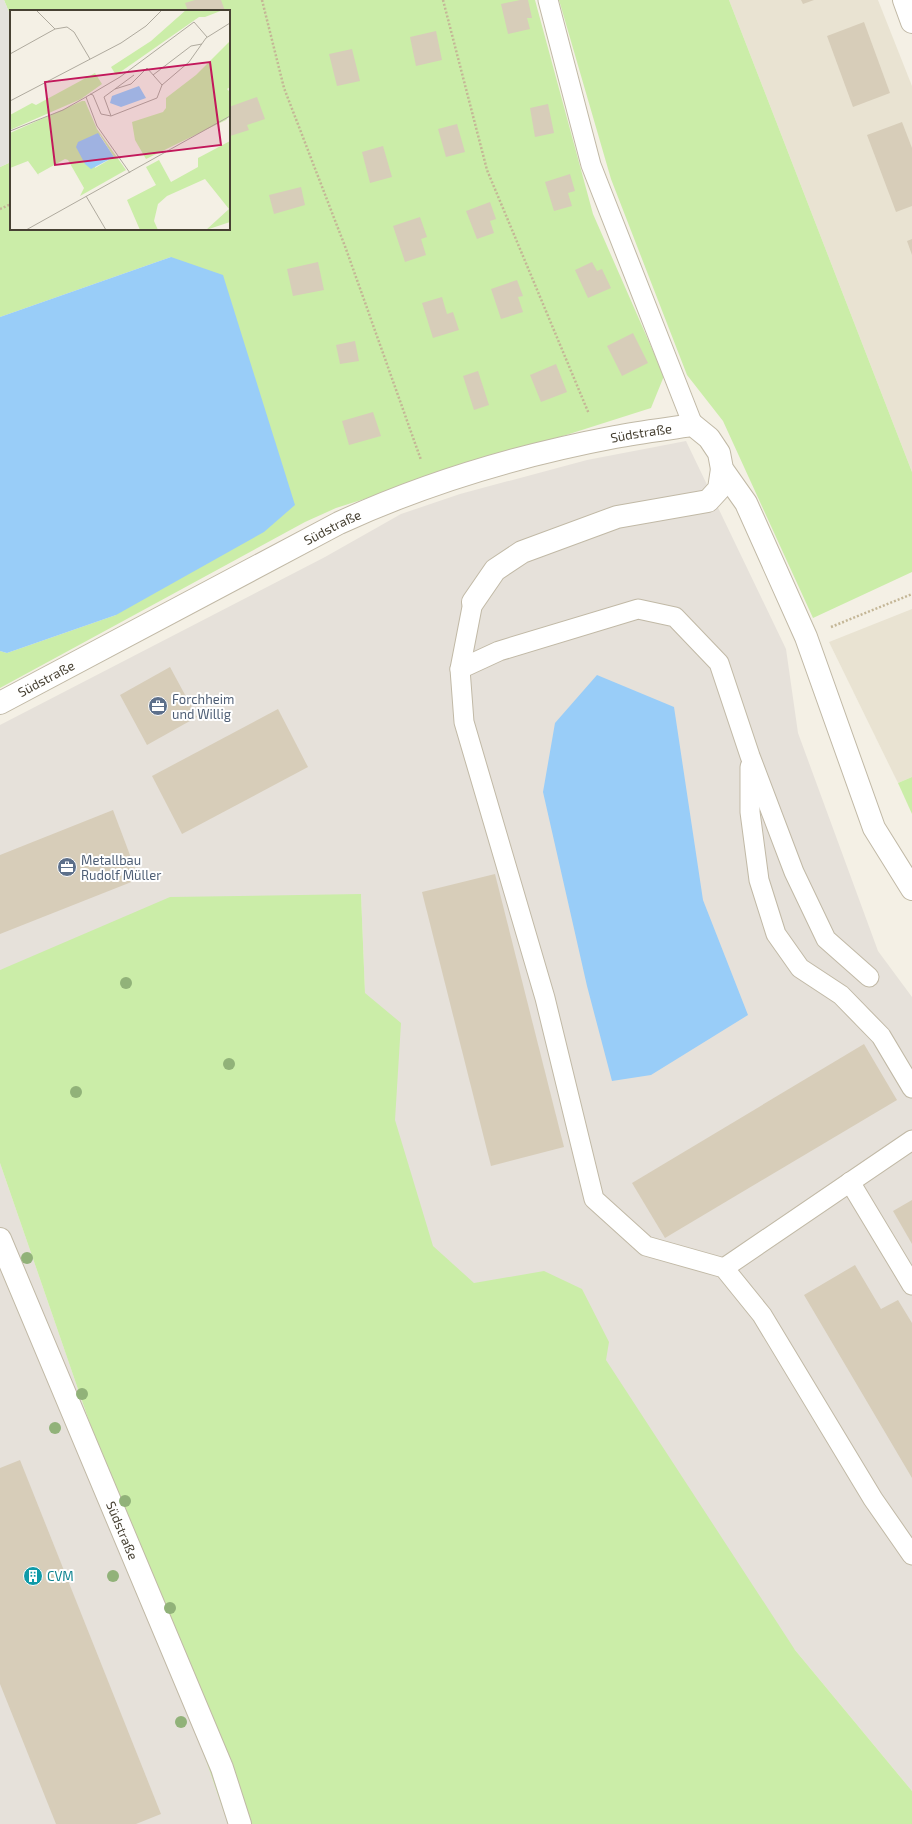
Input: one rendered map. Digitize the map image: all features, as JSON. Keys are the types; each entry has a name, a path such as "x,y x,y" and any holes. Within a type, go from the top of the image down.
{"street":[{"path":"904,0 912,22"},
{"name":"Südstraße","path":"0,703 339,523 371,508 482,468 601,440 693,426"},
{"path":"474,602 495,570 522,552 617,517 708,501 719,490 722,469 719,453 709,438 693,426"},
{"path":"722,469 746,503 806,637 874,828 912,889"},
{"name":"Südstraße","path":"0,1239 222,1768 240,1824"}],"lane":[{"path":"548,0 591,165 693,426"},
{"path":"474,602 460,669 464,722 545,998 594,1199 646,1246 724,1268 762,1315 873,1499 912,1555"},
{"path":"460,669 499,651 638,609 675,618 719,663 750,756 794,872 826,938 869,977"},
{"path":"750,756 750,812 759,880 776,934 800,968 841,995 881,1036 912,1088"},
{"path":"724,1268 912,1140"},
{"path":"850,1182 912,1286"}],"path":[{"path":"262,0 284,88 346,249 430,487"},
{"path":"443,0 487,170 601,440"},
{"path":"0,209 10,204"},
{"path":"806,637 912,594"}],"shaded area":[{"path":"0,0 4,0 10,15 10,162 0,167"},
{"path":"729,0 878,0 912,86 912,472"},
{"path":"686,441 786,649 798,733 878,951 912,997 912,1791 795,1650 461,1340 391,1123 365,993 361,894 0,970 0,725 325,557 401,514 460,494 587,460"},
{"path":"912,609 912,777 898,783 829,642"},
{"path":"0,1163 228,1824 0,1824"}],"green space":[{"path":"4,0 535,0 593,214 664,376 651,408 336,508 305,522 0,688 0,651 7,653 116,615 171,257 0,317 0,167 10,162 10,230 230,230 230,10 10,10 10,15"},
{"path":"559,0 729,0 912,472 912,572 813,618 723,421 687,375 611,179"},
{"path":"912,777 912,814 898,783"},
{"path":"361,894 365,993 401,1023 395,1120 433,1246 474,1283 544,1271 582,1289 609,1342 606,1360 795,1650 912,1791 912,1824 228,1824 0,1163 0,970 170,897"}],"water":[{"path":"171,257 223,275 295,505 264,532 116,615 7,653 0,651 0,317"},
{"path":"597,675 674,707 703,900 748,1015 651,1075 612,1081 587,986 543,792 555,723"}],"building":[{"path":"195,0 221,0 225,10 188,10 185,3"},
{"path":"528,0 532,18 527,18 530,29 508,34 501,4"},
{"path":"801,0 814,0 803,4"},
{"path":"864,22 890,93 853,107 827,36"},
{"path":"436,31 442,60 416,66 410,37"},
{"path":"352,49 360,81 337,86 329,54"},
{"path":"257,97 265,119 247,125 249,130 230,136 230,107"},
{"path":"548,104 554,133 535,137 530,108"},
{"path":"902,122 912,148 912,206 896,212 867,135"},
{"path":"457,124 465,152 446,157 438,129"},
{"path":"383,146 392,177 370,183 362,152"},
{"path":"570,174 575,191 568,193 572,206 554,211 545,182"},
{"path":"301,187 305,205 274,214 269,195"},
{"path":"490,202 496,219 490,221 494,233 477,239 466,211"},
{"path":"420,217 427,237 421,239 426,255 405,262 393,226"},
{"path":"912,239 912,255 907,241"},
{"path":"318,262 324,290 293,296 287,269"},
{"path":"592,262 597,271 602,269 611,288 588,298 575,270"},
{"path":"517,280 523,296 518,297 523,312 501,319 491,289"},
{"path":"442,297 447,314 453,312 459,330 433,338 422,303"},
{"path":"633,333 648,363 622,376 607,346"},
{"path":"355,341 359,361 340,364 336,345"},
{"path":"556,364 567,392 541,402 530,375"},
{"path":"478,371 489,405 474,410 463,376"},
{"path":"373,412 381,436 349,445 342,421"},
{"name":"Forchheim und Willig","path":"170,667 197,717 147,745 120,695"},
{"path":"278,709 308,767 182,834 152,776"},
{"name":"Metallbau Rudolf Müller","path":"113,810 139,879 0,934 0,855"},
{"path":"495,874 564,1147 491,1166 422,892"},
{"path":"864,1044 897,1100 665,1238 632,1183"},
{"path":"912,1200 912,1244 893,1211"},
{"path":"855,1265 881,1309 898,1300 912,1323 912,1478 804,1295"},
{"name":"CVM","path":"20,1460 161,1814 136,1824 56,1824 0,1684 0,1468"}],"place":[{"name":"Forchheim und Willig","path":"158,706"},
{"name":"Metallbau Rudolf Müller","path":"67,867"},
{"name":"CVM","path":"33,1576"}]}
